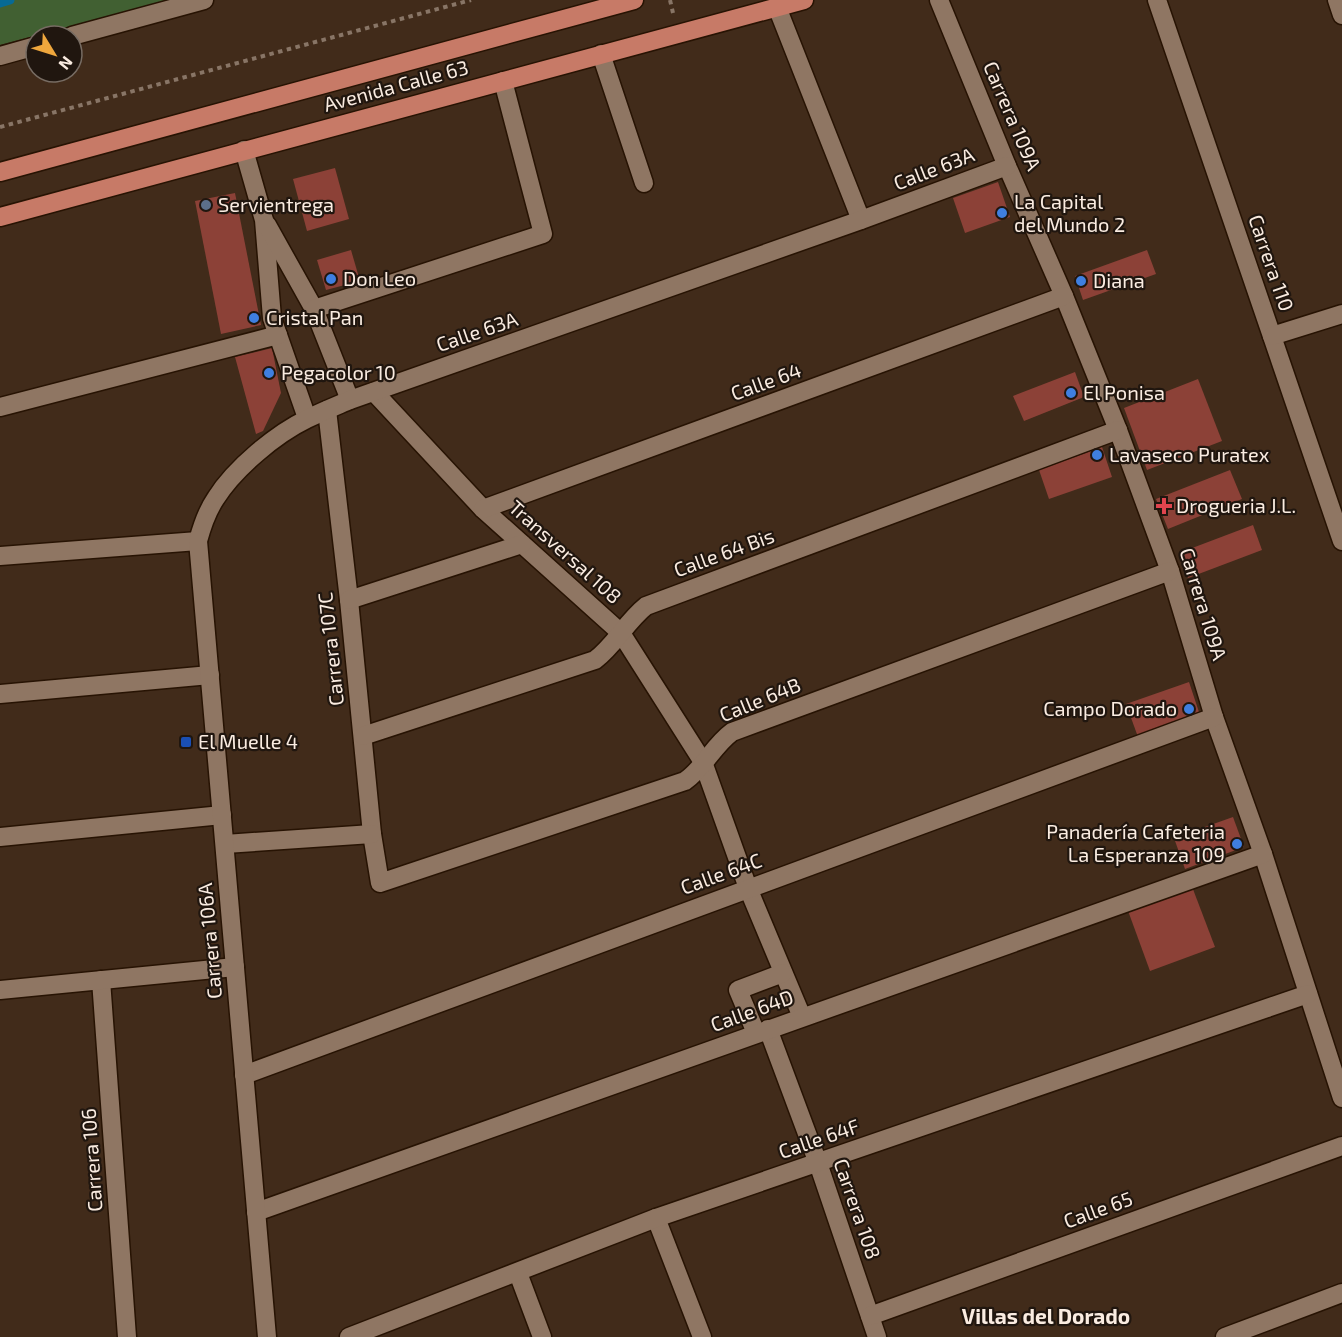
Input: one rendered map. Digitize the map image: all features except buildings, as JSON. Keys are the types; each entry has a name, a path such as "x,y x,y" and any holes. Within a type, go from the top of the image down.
{"main road":[{"name":"Avenida Calle 63","path":"0,172 634,0"},
{"name":"Avenida Calle 63","path":"0,217 804,0"}],"street":[{"path":"84,33 204,0"},
{"name":"Carrera 109A","path":"939,0 1007,166 1064,296 1118,430 1170,571 1215,717 1263,854 1342,1098"},
{"name":"Carrera 110","path":"1157,0 1342,541"},
{"path":"1337,0 1342,15"},
{"path":"777,7 861,220"},
{"path":"0,56 24,49"},
{"path":"601,54 644,183"},
{"path":"314,309 543,234 503,81"},
{"path":"244,150 264,220 272,318 308,418"},
{"name":"Calle 63A","path":"198,541 205,518 216,497 235,475 267,445 308,418 350,400 861,220 1007,166"},
{"path":"264,220 314,309 350,400"},
{"name":"Calle 64","path":"483,509 1064,296"},
{"path":"1272,336 1342,314"},
{"path":"0,407 278,335"},
{"name":"Transversal 108","path":"374,392 483,509 621,633 704,762"},
{"name":"Carrera 107C","path":"327,410 350,600 372,834 380,883"},
{"name":"Calle 64 Bis","path":"363,736 595,660 604,654 636,614 646,606 1118,430"},
{"path":"0,556 198,541"},
{"name":"Carrera 106A","path":"198,541 267,1337"},
{"path":"350,600 522,544"},
{"name":"Calle 64B","path":"380,883 685,781 695,774 720,741 732,732 1170,571"},
{"path":"0,694 210,675"},
{"name":"Calle 64C","path":"244,1075 1215,717"},
{"path":"704,762 748,888 802,1017"},
{"path":"0,837 222,815"},
{"path":"225,844 372,834"},
{"name":"Calle 64D","path":"256,1212 1263,854"},
{"path":"0,990 235,967"},
{"name":"Carrera 108","path":"783,973 738,990 762,1031 818,1163 878,1337"},
{"name":"Carrera 106","path":"101,980 128,1337"},
{"name":"Calle 64F","path":"349,1337 656,1218 1308,994"},
{"name":"Calle 65","path":"870,1316 1342,1146"},
{"path":"656,1218 702,1337"},
{"path":"518,1273 542,1337"},
{"path":"1225,1337 1342,1293"}],"path":[{"path":"0,127 471,0"}],"green space":[{"path":"0,0 168,0 78,24 24,24 24,39 0,45"}],"waterway":[{"path":"0,3 10,0"}],"place":[{"name":"Servientrega","path":"206,205"},
{"name":"La Capital del Mundo 2","path":"1002,213"},
{"name":"Don Leo","path":"331,279"},
{"name":"Diana","path":"1081,281"},
{"name":"Cristal Pan","path":"254,318"},
{"name":"Pegacolor 10","path":"269,373"},
{"name":"El Ponisa","path":"1071,393"},
{"name":"Lavaseco Puratex","path":"1097,455"},
{"name":"Drogueria J.L.","path":"1164,506"},
{"name":"Campo Dorado","path":"1189,709"},
{"name":"El Muelle 4","path":"186,742"},
{"name":"Panadería Cafeteria La Esperanza 109","path":"1237,844"}],"district":[{"name":"Villas del Dorado","path":"1046,1317"}]}
